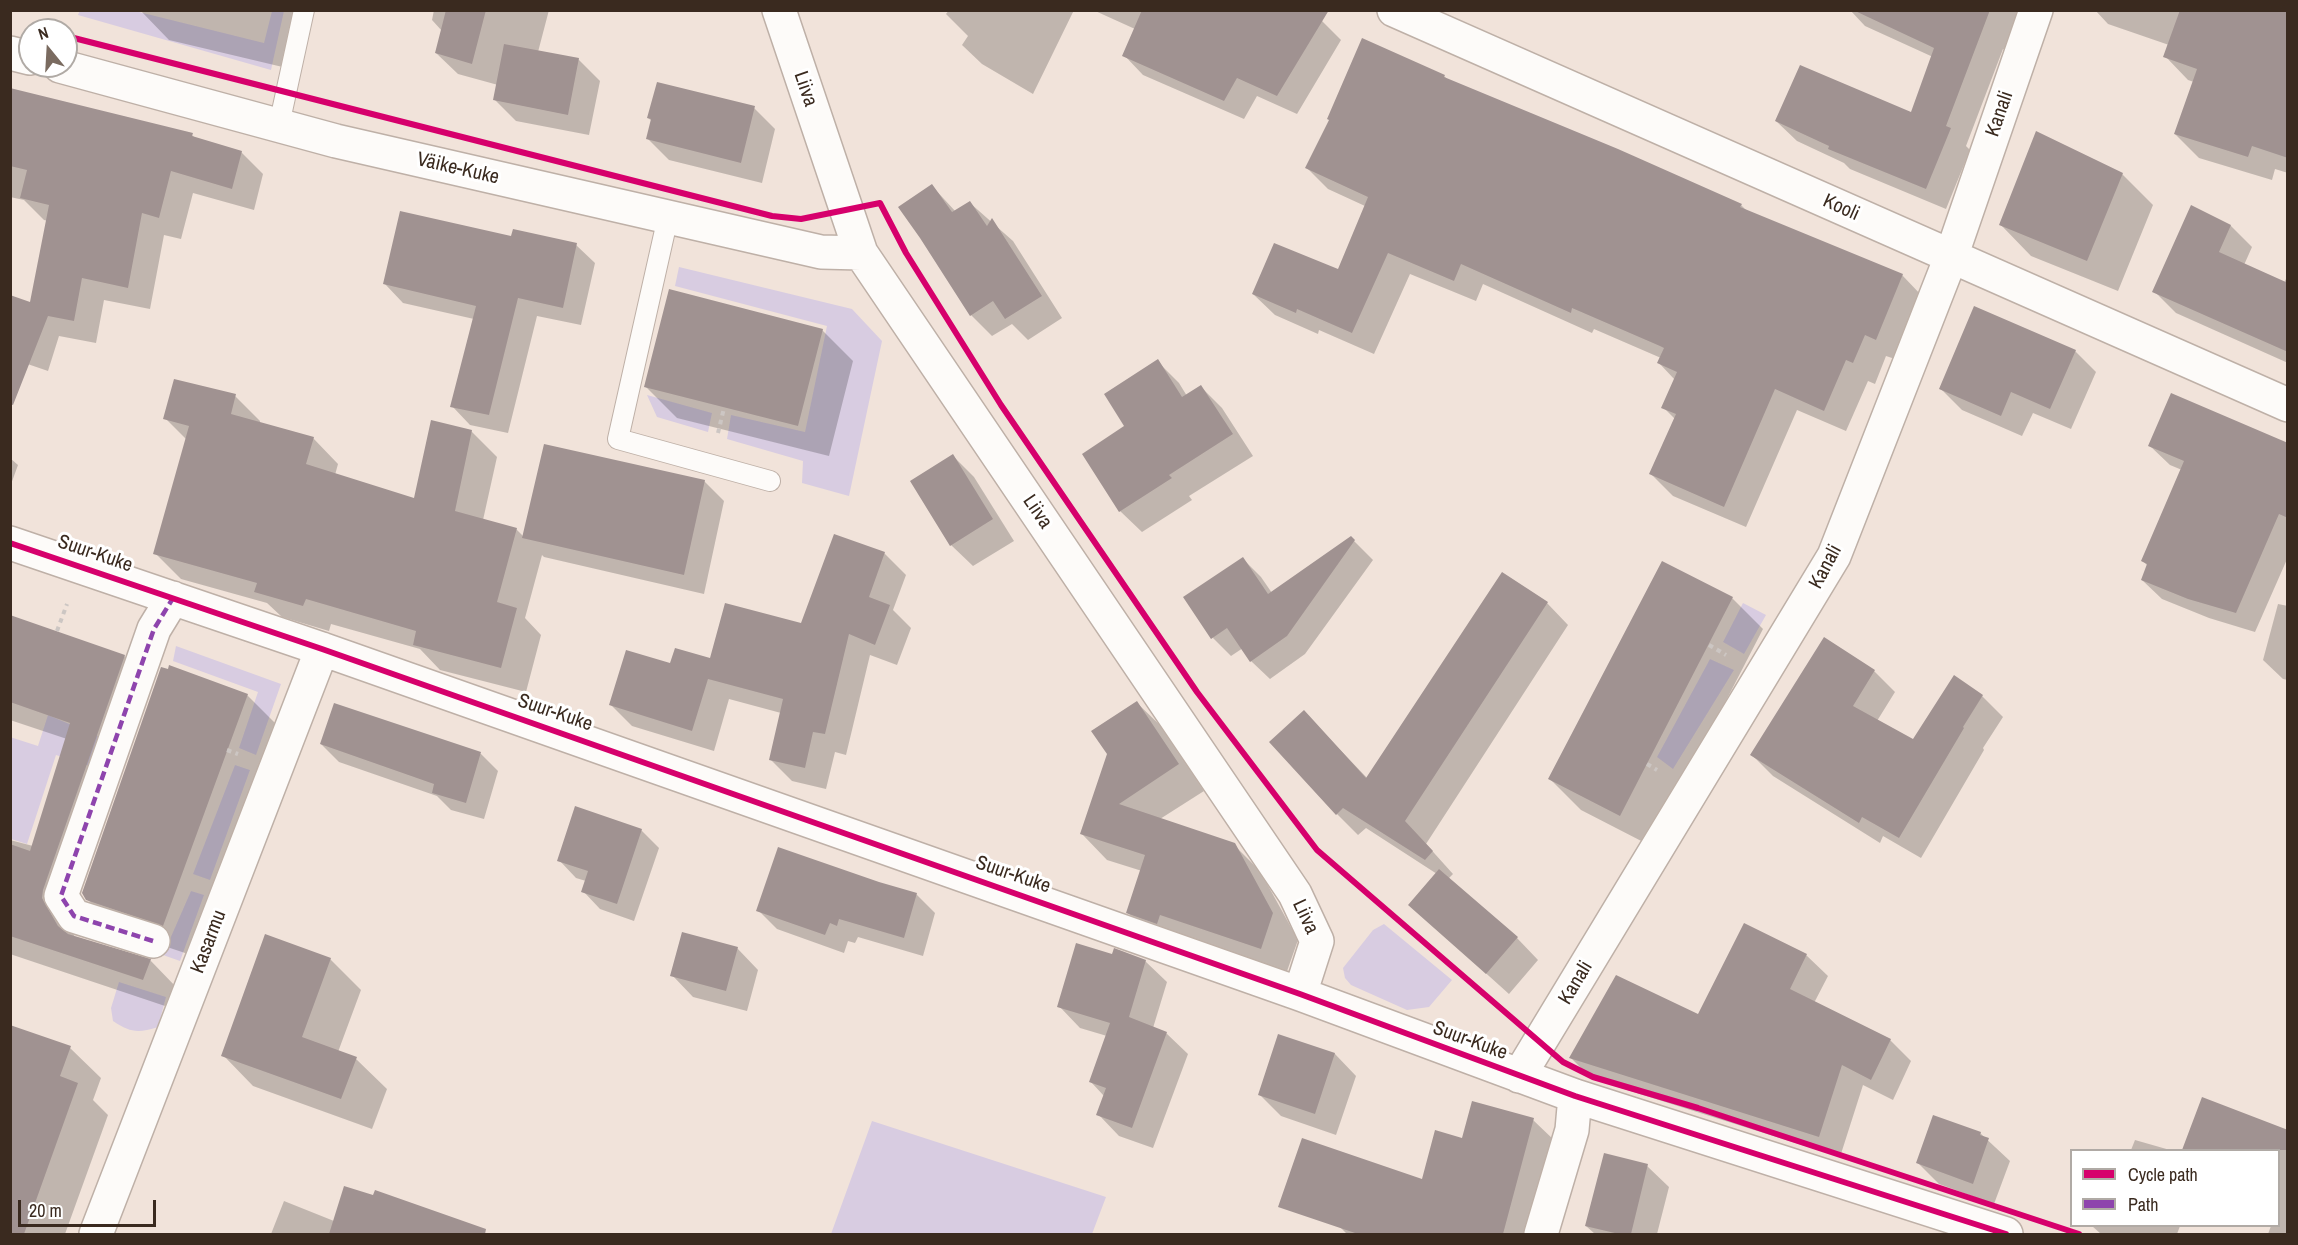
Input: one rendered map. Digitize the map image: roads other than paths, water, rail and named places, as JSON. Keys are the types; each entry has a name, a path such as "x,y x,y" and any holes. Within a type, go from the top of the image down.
{"street":[{"name":"Liiva","path":"779,10 861,253 1295,894 1317,941 1300,994"},
{"name":"Kooli","path":"1395,10 2288,405"},
{"name":"Kanali","path":"1519,1076 1834,556 1951,257 2036,10"},
{"name":"Väike-Kuke","path":"78,71 336,141 821,252 861,253"},
{"name":"Suur-Kuke","path":"10,543 322,649 1300,994 1575,1096 2006,1234"},
{"path":"153,941 74,916 61,896 154,629 173,598"},
{"name":"Kasarmu","path":"96,1234 322,649"},
{"path":"1541,1234 1572,1130 1575,1096"}],"lane":[{"path":"279,125 304,10"},
{"path":"668,217 618,439 770,481"}]}
